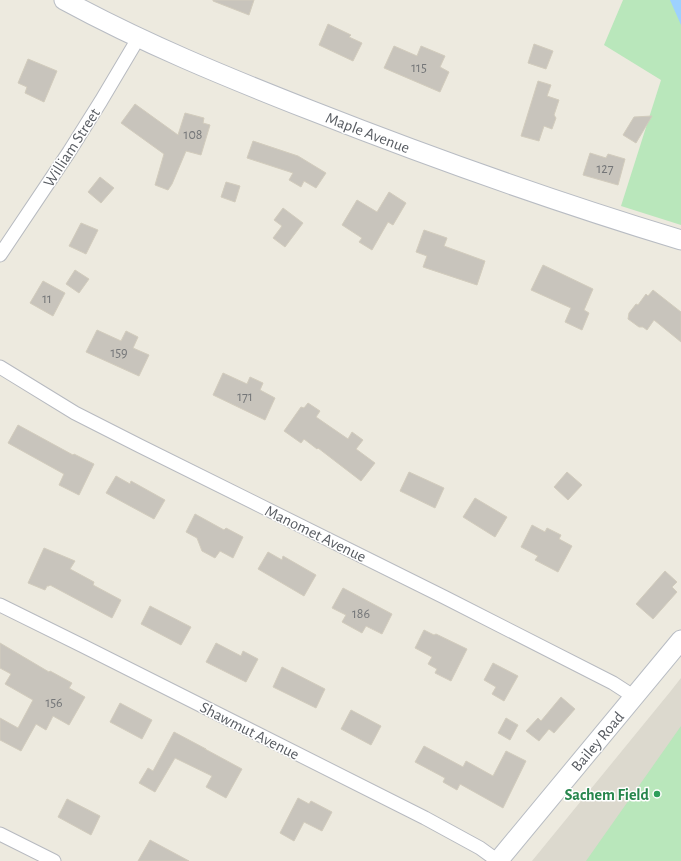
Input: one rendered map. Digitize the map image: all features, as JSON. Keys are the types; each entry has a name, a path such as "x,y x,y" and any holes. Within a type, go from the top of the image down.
{"main road":[{"name":"Maple Avenue","path":"64,0 98,18 248,86 349,125 538,194 681,240"},
{"name":"Bailey Road","path":"498,861 633,696 681,640"}],"street":[{"name":"William Street","path":"0,254 69,152 139,37"},
{"name":"Manomet Avenue","path":"0,367 81,416 444,597 599,676 633,696"},
{"name":"Shawmut Avenue","path":"0,605 425,818 480,848 498,861"},
{"path":"0,834 54,861"}],"shaded area":[{"path":"681,678 681,861 532,861 670,692"}],"green space":[{"path":"623,0 681,0 681,225 621,206 661,80 604,45"},
{"name":"Sachem Field","path":"681,726 681,861 586,861"}],"water":[{"path":"670,0 681,0 681,25"}],"building":[{"path":"213,0 254,0 249,15"},
{"path":"328,24 351,35 349,37 362,43 353,61 319,45"},
{"path":"534,44 553,51 546,69 528,63"},
{"path":"394,46 417,56 421,46 445,56 440,67 449,72 440,92 384,68"},
{"path":"28,59 57,71 44,102 25,93 27,87 18,83"},
{"path":"538,81 551,85 547,96 559,100 554,115 556,118 552,129 544,126 539,141 521,136"},
{"path":"135,104 178,135 185,113 204,118 203,123 210,125 201,155 186,151 168,190 155,185 164,154 121,123"},
{"path":"652,116 636,143 623,135 634,117"},
{"path":"253,141 298,156 326,173 316,188 304,181 301,187 289,180 293,173 247,158"},
{"path":"590,153 606,158 608,154 625,159 618,185 583,175"},
{"path":"100,177 114,188 101,203 88,192"},
{"path":"226,182 240,186 235,202 221,197"},
{"path":"389,192 406,203 393,225 388,222 372,250 359,242 362,238 342,225 357,200 377,212"},
{"path":"283,208 303,223 285,247 273,238 282,226 274,220"},
{"path":"81,223 98,230 86,254 69,246"},
{"path":"424,230 447,238 444,246 485,261 477,285 423,267 427,256 416,252"},
{"path":"543,265 593,289 584,310 589,313 582,330 565,322 571,308 531,290"},
{"path":"75,270 89,279 79,293 66,284"},
{"path":"43,281 65,293 53,316 30,303"},
{"path":"653,290 681,312 681,342 654,320 647,330 643,327 639,327 628,319 629,313 636,304 638,305 646,294 648,296"},
{"path":"97,330 121,341 126,331 138,337 133,348 149,355 139,376 86,352"},
{"path":"223,373 247,384 250,377 263,383 260,390 275,398 265,420 213,395"},
{"path":"308,403 320,411 316,417 348,439 352,432 363,440 356,449 375,463 361,481 318,448 317,449 304,439 301,443 284,431 301,407 304,408"},
{"path":"18,425 73,455 74,454 94,464 79,495 59,485 64,474 8,443"},
{"path":"409,472 444,488 435,508 400,491"},
{"path":"567,472 582,485 568,500 554,487"},
{"path":"116,476 130,484 131,481 165,500 154,519 106,493"},
{"path":"475,498 507,517 495,537 463,517"},
{"path":"195,514 224,530 226,528 243,537 233,558 220,551 215,558 202,551 197,538 186,532"},
{"path":"532,525 545,532 547,528 561,535 559,539 572,546 558,572 535,560 538,556 521,547"},
{"path":"44,548 75,561 70,569 94,582 93,585 121,600 112,618 50,585 47,586 45,590 28,583"},
{"path":"268,552 282,560 283,556 316,575 304,596 258,569"},
{"path":"665,571 677,582 672,587 677,592 653,619 636,604"},
{"path":"343,588 392,614 382,634 366,626 362,633 342,622 346,615 332,608"},
{"path":"150,606 191,627 181,645 141,624"},
{"path":"424,630 467,649 451,681 435,673 437,669 428,664 432,657 415,648"},
{"path":"0,643 49,672 50,671 72,683 69,688 85,697 69,725 53,716 46,730 36,724 21,751 0,740 0,718 18,728 33,700 5,684 11,674 0,668"},
{"path":"216,643 241,656 243,651 258,659 246,682 206,662"},
{"path":"493,663 518,676 504,701 492,694 496,687 484,680"},
{"path":"282,667 325,689 316,708 273,687"},
{"path":"561,697 575,709 554,733 549,729 539,741 526,731 538,718 541,721"},
{"path":"120,703 152,720 142,739 110,722"},
{"path":"351,710 381,726 371,745 341,729"},
{"path":"506,718 518,725 510,740 498,733"},
{"path":"174,732 242,769 226,798 206,787 212,776 175,758 155,792 139,783 148,768 153,771"},
{"path":"424,746 463,767 466,761 493,776 506,751 526,761 503,808 460,784 457,790 443,782 445,778 415,762"},
{"path":"298,798 309,804 311,801 332,812 322,831 304,822 294,841 280,833"},
{"path":"67,799 100,816 91,835 58,817"},
{"path":"150,840 189,861 138,861"}],"place":[{"name":"Sachem Field","path":"657,794"}]}
